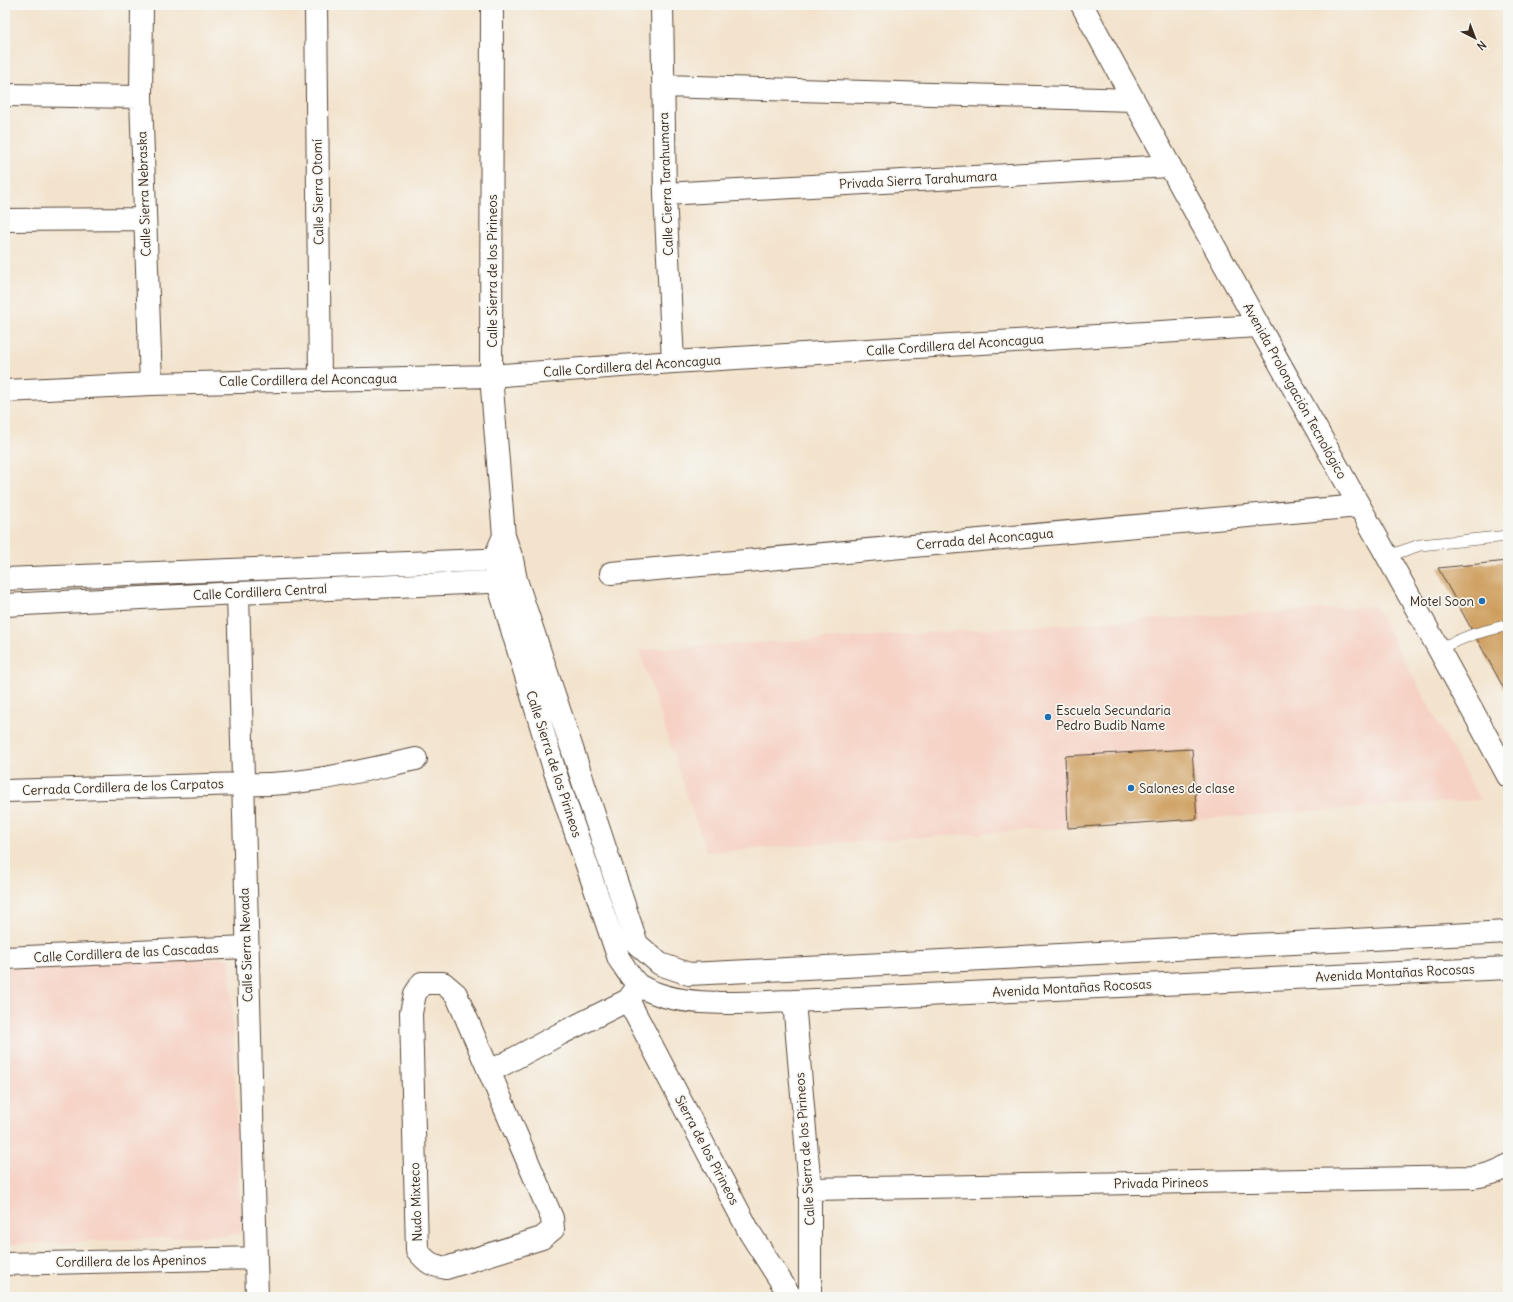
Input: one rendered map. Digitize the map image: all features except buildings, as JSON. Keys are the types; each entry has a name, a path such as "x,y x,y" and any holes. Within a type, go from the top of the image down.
{"street":[{"name":"Calle Sierra Nebraska","path":"142,5 141,97 144,219 151,384"},
{"name":"Calle Sierra Otomí","path":"316,5 320,379"},
{"name":"Calle Sierra de los Pirineos","path":"492,5 491,376 504,536 503,559 507,582 555,772 619,959 633,993"},
{"name":"Calle Cierra Tarahumara","path":"662,5 665,194 674,362"},
{"name":"Avenida Prolongación Tecnológico","path":"1082,5 1258,326 1439,648 1508,776"},
{"path":"664,86 1133,100"},
{"path":"5,95 141,97"},
{"name":"Privada Sierra Tarahumara","path":"665,194 1170,166"},
{"path":"5,220 144,219"},
{"name":"Calle Cordillera del Aconcagua","path":"5,391 151,384 491,376 674,362 1258,326"},
{"name":"Cerrada del Aconcagua","path":"611,573 1359,506"},
{"name":"Calle Cordillera Central","path":"5,579 503,559"},
{"name":"Calle Sierra de los Pirineos","path":"507,582 637,944 660,964"},
{"name":"Calle Cordillera Central","path":"5,605 238,593 507,582"},
{"name":"Calle Sierra Nevada","path":"238,593 246,947 257,1297"},
{"name":"Cerrada Cordillera de los Carpatos","path":"5,791 242,784 258,785 320,779 416,759"},
{"path":"489,1072 633,993 660,964 689,974 1508,932"},
{"name":"Calle Cordillera de las Cascadas","path":"5,958 246,947"},
{"name":"Avenida Montañas Rocosas","path":"633,993 707,1003 794,1001 1508,968"},
{"name":"Nudo Mixteco","path":"422,983 443,983 456,994 489,1072 552,1218 553,1229 542,1238 446,1268 436,1266 426,1261 417,1250 411,1012 415,994 422,983"},
{"name":"Sierra de los Pirineos","path":"633,993 750,1233 791,1297"},
{"name":"Calle Sierra de los Pirineos","path":"794,1001 810,1189 810,1297"},
{"name":"Privada Pirineos","path":"810,1189 1474,1177 1488,1175 1508,1165"},
{"name":"Cordillera de los Apeninos","path":"5,1264 256,1258"}],"lane":[{"path":"1388,556 1420,545 1508,536"},
{"path":"1439,648 1474,634 1508,625"}],"shaded area":[{"name":"Escuela Secundaria Pedro Budib Name","path":"1375,606 1480,800 706,852 639,650"},
{"path":"230,958 241,1234 5,1245 5,968"}],"place":[{"name":"Motel Soon","path":"1482,601"},
{"name":"Escuela Secundaria Pedro Budib Name","path":"1048,717"},
{"name":"Salones de clase","path":"1131,788"}]}
